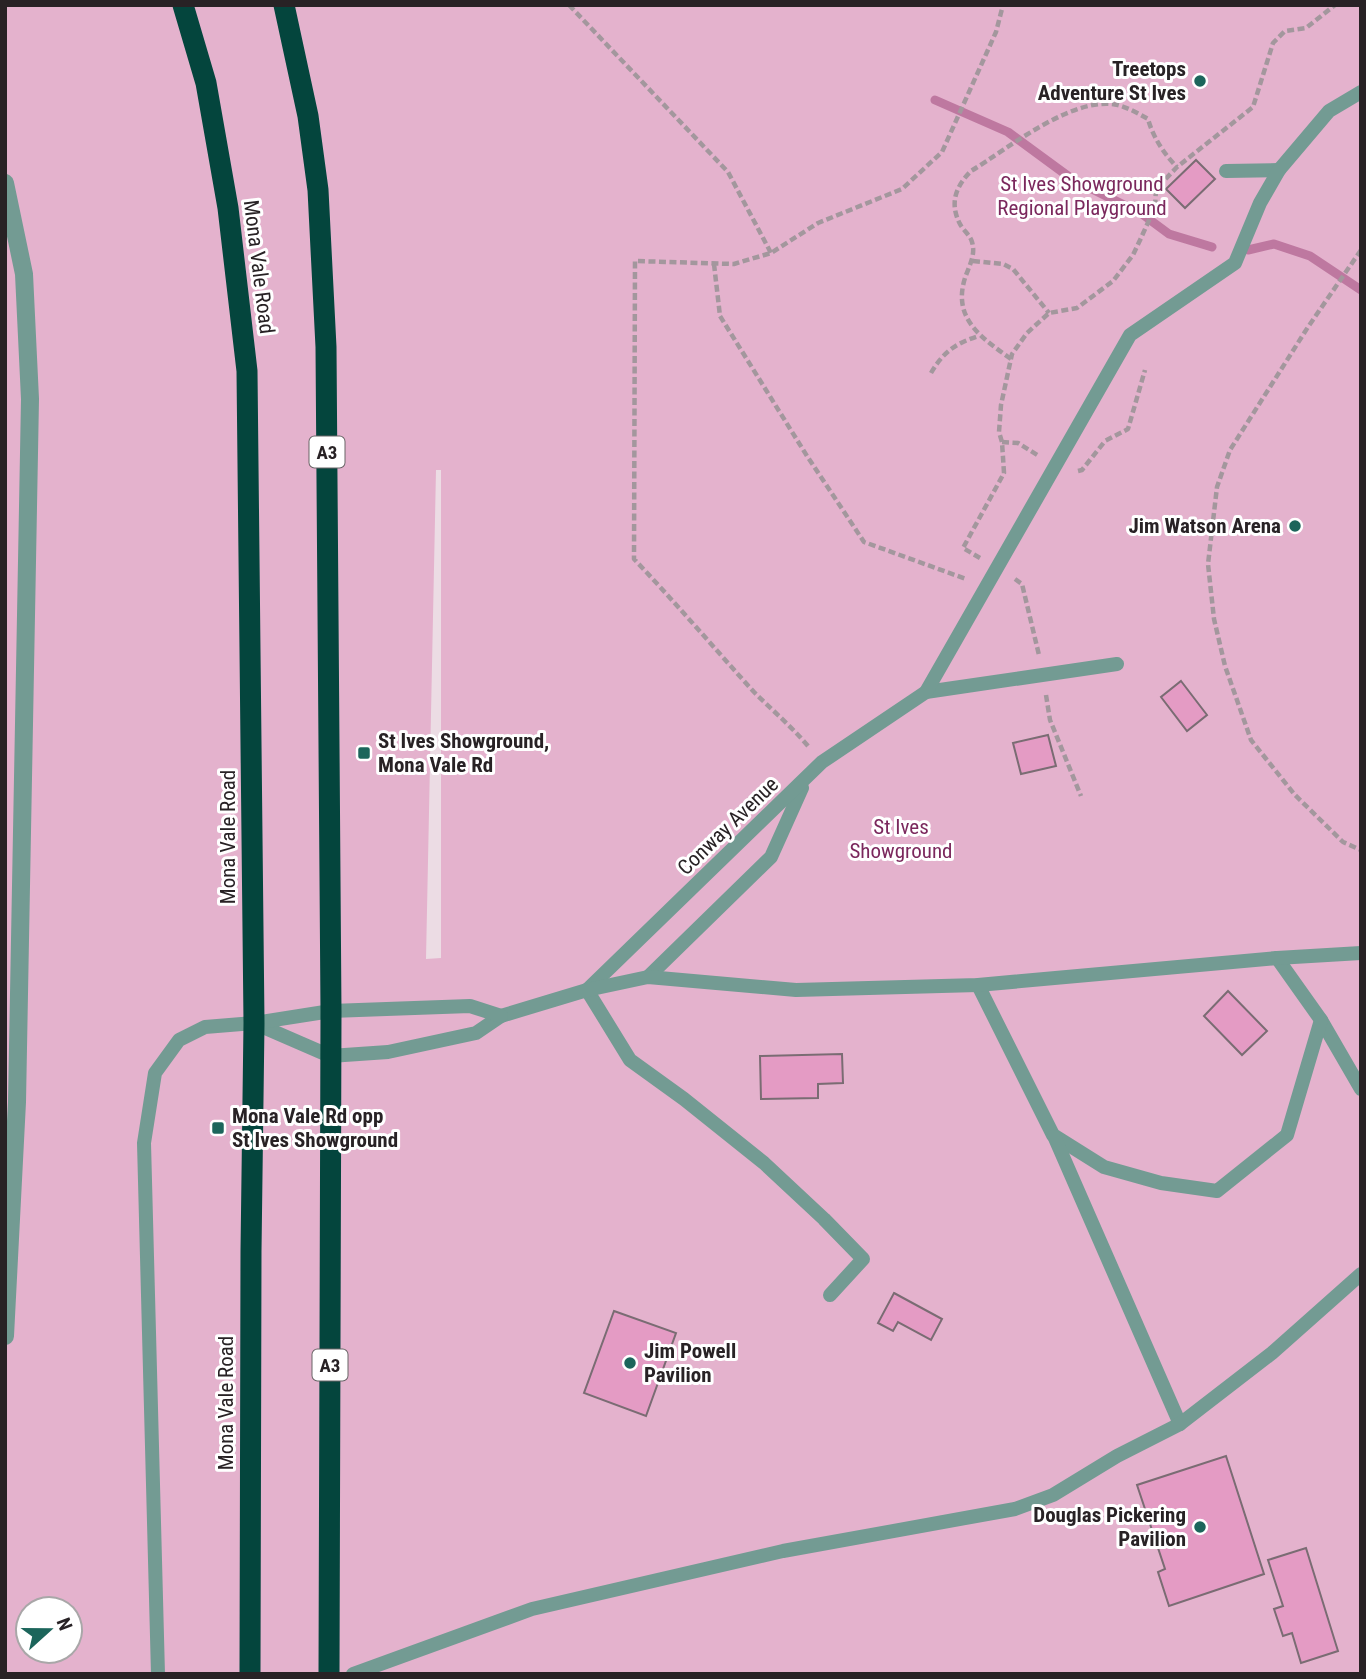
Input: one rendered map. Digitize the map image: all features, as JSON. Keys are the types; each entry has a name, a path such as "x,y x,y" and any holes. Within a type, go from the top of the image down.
{"highway":[{"name":"Mona Vale Road","path":"183,5 206,83 228,208 247,371 254,1023 250,1276 250,1674"},
{"name":"A3","path":"284,5 308,116 318,190 326,347 331,1011 330,1674"}],"street":[{"path":"5,183 24,274 30,399 5,1336"}],"lane":[{"name":"Conway Avenue","path":"587,990 822,762 926,692 1048,474 1130,335 1235,264 1260,203 1279,170 1329,111 1361,92"},
{"path":"1226,171 1279,170"},
{"path":"926,692 1117,664"},
{"path":"648,976 771,857 805,781"},
{"path":"254,1023 330,1056 388,1052 476,1033 501,1016 587,990 648,976 796,990 978,985 1361,953"},
{"path":"1277,958 1321,1020 1361,1089"},
{"path":"978,985 1054,1135 1180,1424"},
{"path":"587,990 630,1060 764,1163 863,1259 830,1295"},
{"path":"158,1674 144,1143 155,1073 179,1040 205,1027 254,1023 331,1011 470,1006 501,1016"},
{"path":"1054,1135 1104,1167 1161,1183 1217,1191 1287,1135 1321,1020"},
{"path":"353,1674 532,1609 783,1551 1015,1509 1053,1495 1117,1456 1180,1424 1272,1353 1361,1273"}],"path":[{"path":"569,5 728,172 771,253"},
{"path":"822,762 634,559 635,261 734,264 771,253 818,223 902,189 942,152 996,32 1003,5"},
{"path":"1141,238 1155,207 1156,189 1177,167 1253,107 1273,43 1286,31 1306,28 1335,5"},
{"path":"1012,359 979,335 970,323 961,302 972,261 972,241 959,223 956,213 954,200 959,183 971,171 1030,134 1070,112 1100,104 1131,109 1148,119 1151,130 1177,167"},
{"path":"1361,250 1301,337 1230,450 1217,487 1208,564 1214,619 1225,666 1251,740 1295,795 1343,842 1361,849"},
{"path":"972,261 1003,264 1013,270 1049,313"},
{"path":"713,264 720,316 864,542 986,587"},
{"path":"931,373 940,358 953,346 979,335"},
{"path":"1082,470 1105,441 1128,429 1145,370"}],"green space":[{"name":"St Ives Showground","path":"5,5 1361,5 1361,1674 5,1674","holes":["436,470 441,470 441,958 426,959"]}],"building":[{"path":"1196,160 1215,179 1185,208 1166,189"},
{"path":"1181,681 1207,715 1187,731 1161,697"},
{"path":"1048,735 1056,766 1021,774 1013,743"},
{"path":"1228,991 1267,1031 1242,1055 1204,1016"},
{"path":"842,1054 843,1083 818,1084 818,1098 761,1099 760,1056"},
{"path":"894,1293 942,1319 931,1340 898,1322 893,1331 878,1323"},
{"name":"Jim Powell Pavilion","path":"614,1311 676,1333 646,1416 584,1393"},
{"name":"Douglas Pickering Pavilion","path":"1226,1456 1264,1574 1169,1606 1158,1572 1165,1569 1137,1485"},
{"path":"1306,1548 1338,1651 1301,1663 1292,1633 1283,1636 1274,1609 1283,1606 1268,1560"}],"waterway":[{"path":"935,100 1008,132 1072,179 1142,214 1169,234 1212,247"},
{"path":"1248,250 1274,244 1310,256 1361,290"}],"place":[{"name":"Treetops Adventure St Ives","path":"1200,81"},
{"name":"Jim Watson Arena","path":"1295,526"},
{"name":"St Ives Showground, Mona Vale Rd","path":"364,753"},
{"name":"Mona Vale Rd opp St Ives Showground","path":"218,1128"},
{"name":"Jim Powell Pavilion","path":"630,1363"},
{"name":"Douglas Pickering Pavilion","path":"1200,1527"}],"park label":[{"name":"St Ives Showground Regional Playground","path":"1082,196"}]}
